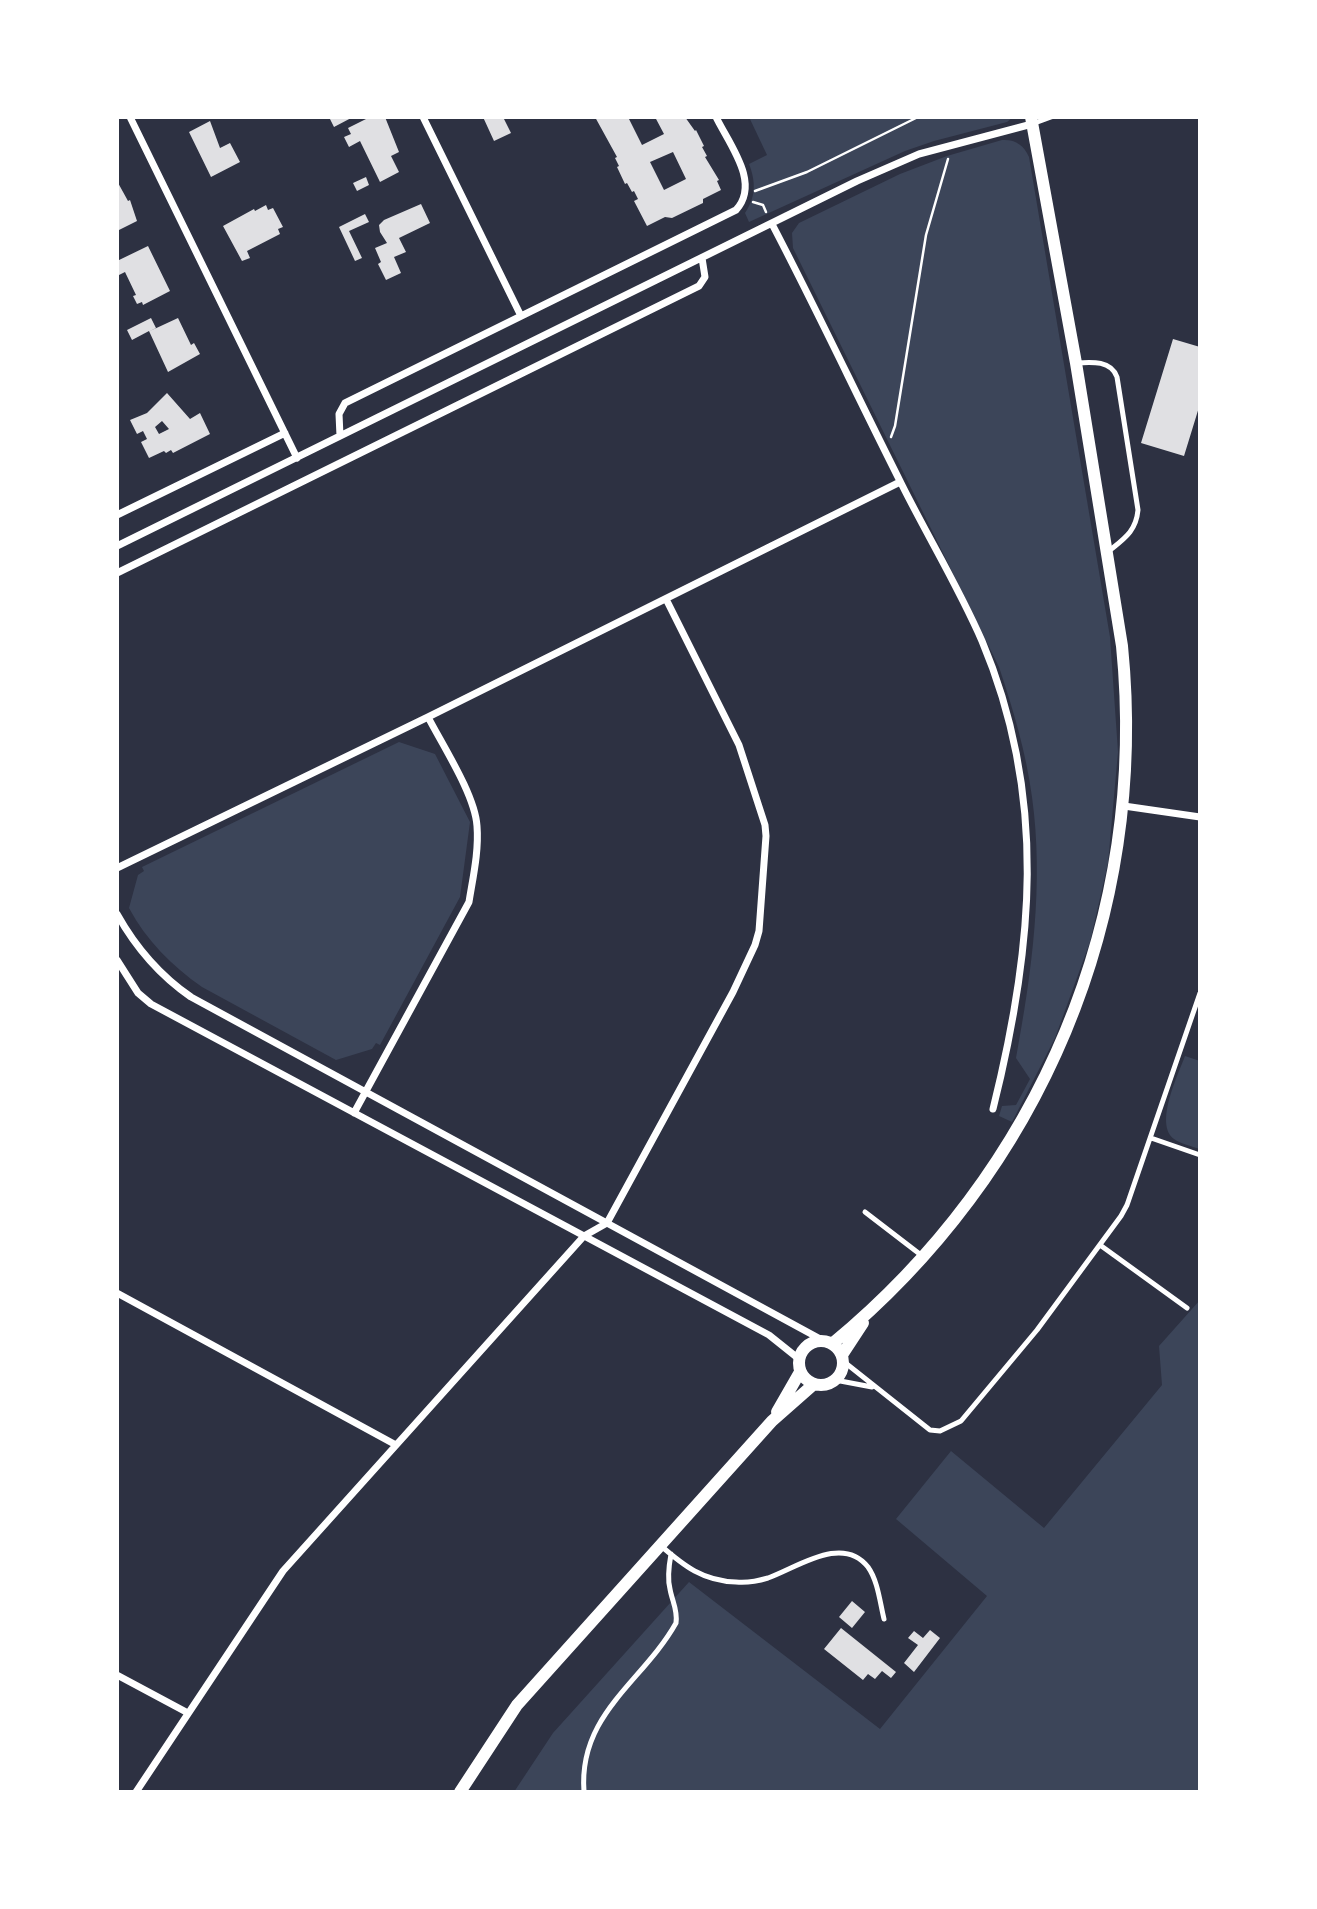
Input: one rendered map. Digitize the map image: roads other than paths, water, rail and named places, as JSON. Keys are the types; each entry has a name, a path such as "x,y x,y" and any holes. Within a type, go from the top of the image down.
{"street":[{"path":"130,117 297,458"},
{"path":"424,117 522,316"},
{"path":"340,436 338,414 345,403 731,213 744,197 745,175 716,117"},
{"path":"117,546 869,176 919,154 1032,120 1107,554 1125,680 1127,750 1124,806 1111,890 1086,981 1060,1046 1025,1116 1004,1150 961,1210 871,1311 842,1358 842,1368 835,1380 829,1384 808,1382 800,1365 769,1335 150,1004 138,993 117,960"},
{"path":"772,224 982,641 1009,717 1022,785 1028,876 1025,950 1013,1023 993,1109"},
{"path":"117,573 699,286 705,277 702,258"},
{"path":"117,515 285,433"},
{"path":"117,868 900,482"},
{"path":"136,1792 283,1572 584,1236 607,1223 733,992 755,945 759,931 765,825 739,745 666,599"},
{"path":"354,1113 469,902 477,827 474,807 428,717"},
{"path":"1124,806 1200,817"},
{"path":"117,914 141,952 178,988 828,1342 842,1358"},
{"path":"117,1293 396,1445"},
{"path":"772,1421 807,1345 828,1342 871,1311"},
{"path":"460,1792 517,1705 666,1550 772,1421 814,1384"},
{"path":"117,1675 188,1713"}],"lane":[{"path":"1032,120 1051,117"},
{"path":"1076,363 1092,362 1108,366 1114,370 1117,377 1138,510 1137,521 1131,533 1107,554"},
{"path":"842,1358 875,1388 930,1430 940,1431 961,1421 1037,1330 1127,1205 1200,993"},
{"path":"1151,1138 1200,1155"},
{"path":"865,1212 922,1255"},
{"path":"1100,1245 1187,1308"},
{"path":"835,1380 875,1388"},
{"path":"666,1550 696,1573 738,1583 768,1578 802,1562 831,1553 849,1555 867,1567 874,1579 884,1619"},
{"path":"584,1792 586,1758 608,1709 676,1623 677,1614 668,1577 666,1550"}]}
